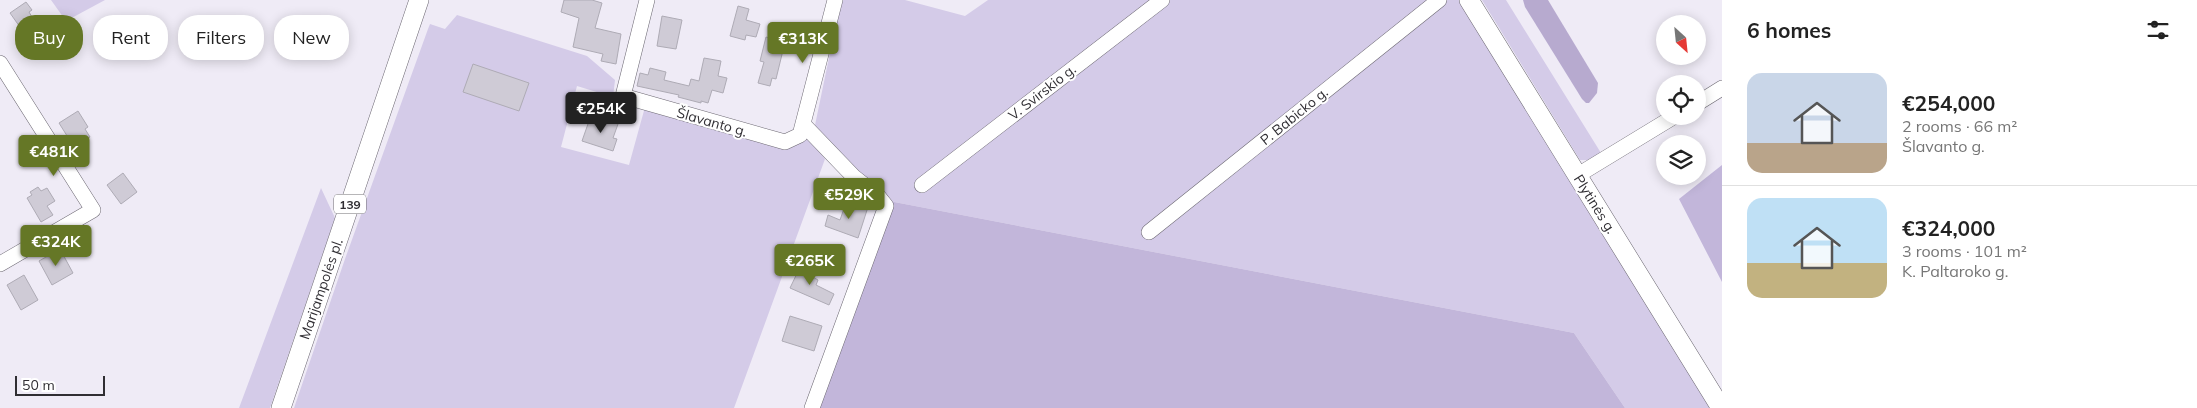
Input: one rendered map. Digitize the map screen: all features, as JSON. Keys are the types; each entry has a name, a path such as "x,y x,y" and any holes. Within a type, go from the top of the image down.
{"main road":[{"name":"Marijampolės pl.","path":"281,408 419,0"},
{"name":"Plytinės g.","path":"1469,0 1721,408"}],"street":[{"name":"Šlavanto g.","path":"647,0 623,96 785,142 801,130"},
{"path":"812,408 886,206 878,196 801,130 835,0"},
{"name":"V. Svirskio g.","path":"922,185 1162,0"},
{"name":"P. Babicko g.","path":"1149,232 1439,0"},
{"path":"0,63 93,210 0,264"},
{"path":"1706,98 1722,88"},
{"path":"1578,175 1660,125"}],"shaded area":[{"path":"51,0 105,0 77,15 62,15"},
{"path":"841,0 905,0 965,16 988,0 1460,0 1712,408 1625,408 1574,333 889,201 814,130"},
{"path":"1482,0 1506,0 1601,153 1589,160 1580,160"},
{"path":"1523,0 1548,0 1598,83 1597,93 1589,103 1582,99 1525,7"},
{"path":"457,15 587,56 615,80 613,97 577,86 561,147 629,165 645,107 785,149 808,138 825,159 734,408 294,408 345,259 430,24 445,29"},
{"path":"1722,165 1722,282 1679,199 1697,185 1706,185 1706,178"},
{"path":"321,188 335,218 270,408 239,408"},
{"path":"889,201 1574,333 1625,408 816,408"}],"building":[{"path":"564,0 592,0 602,3 595,28 621,34 616,64 601,61 603,54 573,47 579,18 561,12"},
{"path":"26,2 32,10 29,12 31,15 15,15 15,20 10,13"},
{"path":"738,6 749,9 746,20 760,24 756,37 746,35 745,40 730,36"},
{"path":"662,16 682,20 676,49 657,46"},
{"path":"766,37 785,42 776,79 772,78 770,86 758,83 764,62 760,61"},
{"path":"704,58 721,61 718,76 727,78 723,93 712,90 708,103 701,101 701,103 678,97 679,95 637,86 640,73 648,75 650,68 666,72 664,80 689,86 691,79 699,81"},
{"path":"473,64 529,83 519,111 463,92"},
{"path":"78,111 88,127 85,129 90,137 74,147 59,123"},
{"path":"599,118 618,124 613,138 617,139 613,151 582,141 589,121 598,124"},
{"path":"123,173 137,192 121,204 107,185"},
{"path":"38,187 41,191 47,188 55,201 47,206 53,215 41,222 27,198 32,195 30,192"},
{"path":"847,200 868,207 858,238 825,226 828,215 840,220"},
{"path":"60,249 73,273 52,285 39,261"},
{"path":"802,263 812,268 809,275 818,280 816,285 834,294 829,305 790,288"},
{"path":"24,275 38,300 21,310 7,285"},
{"path":"790,316 822,326 814,351 782,341"}]}
